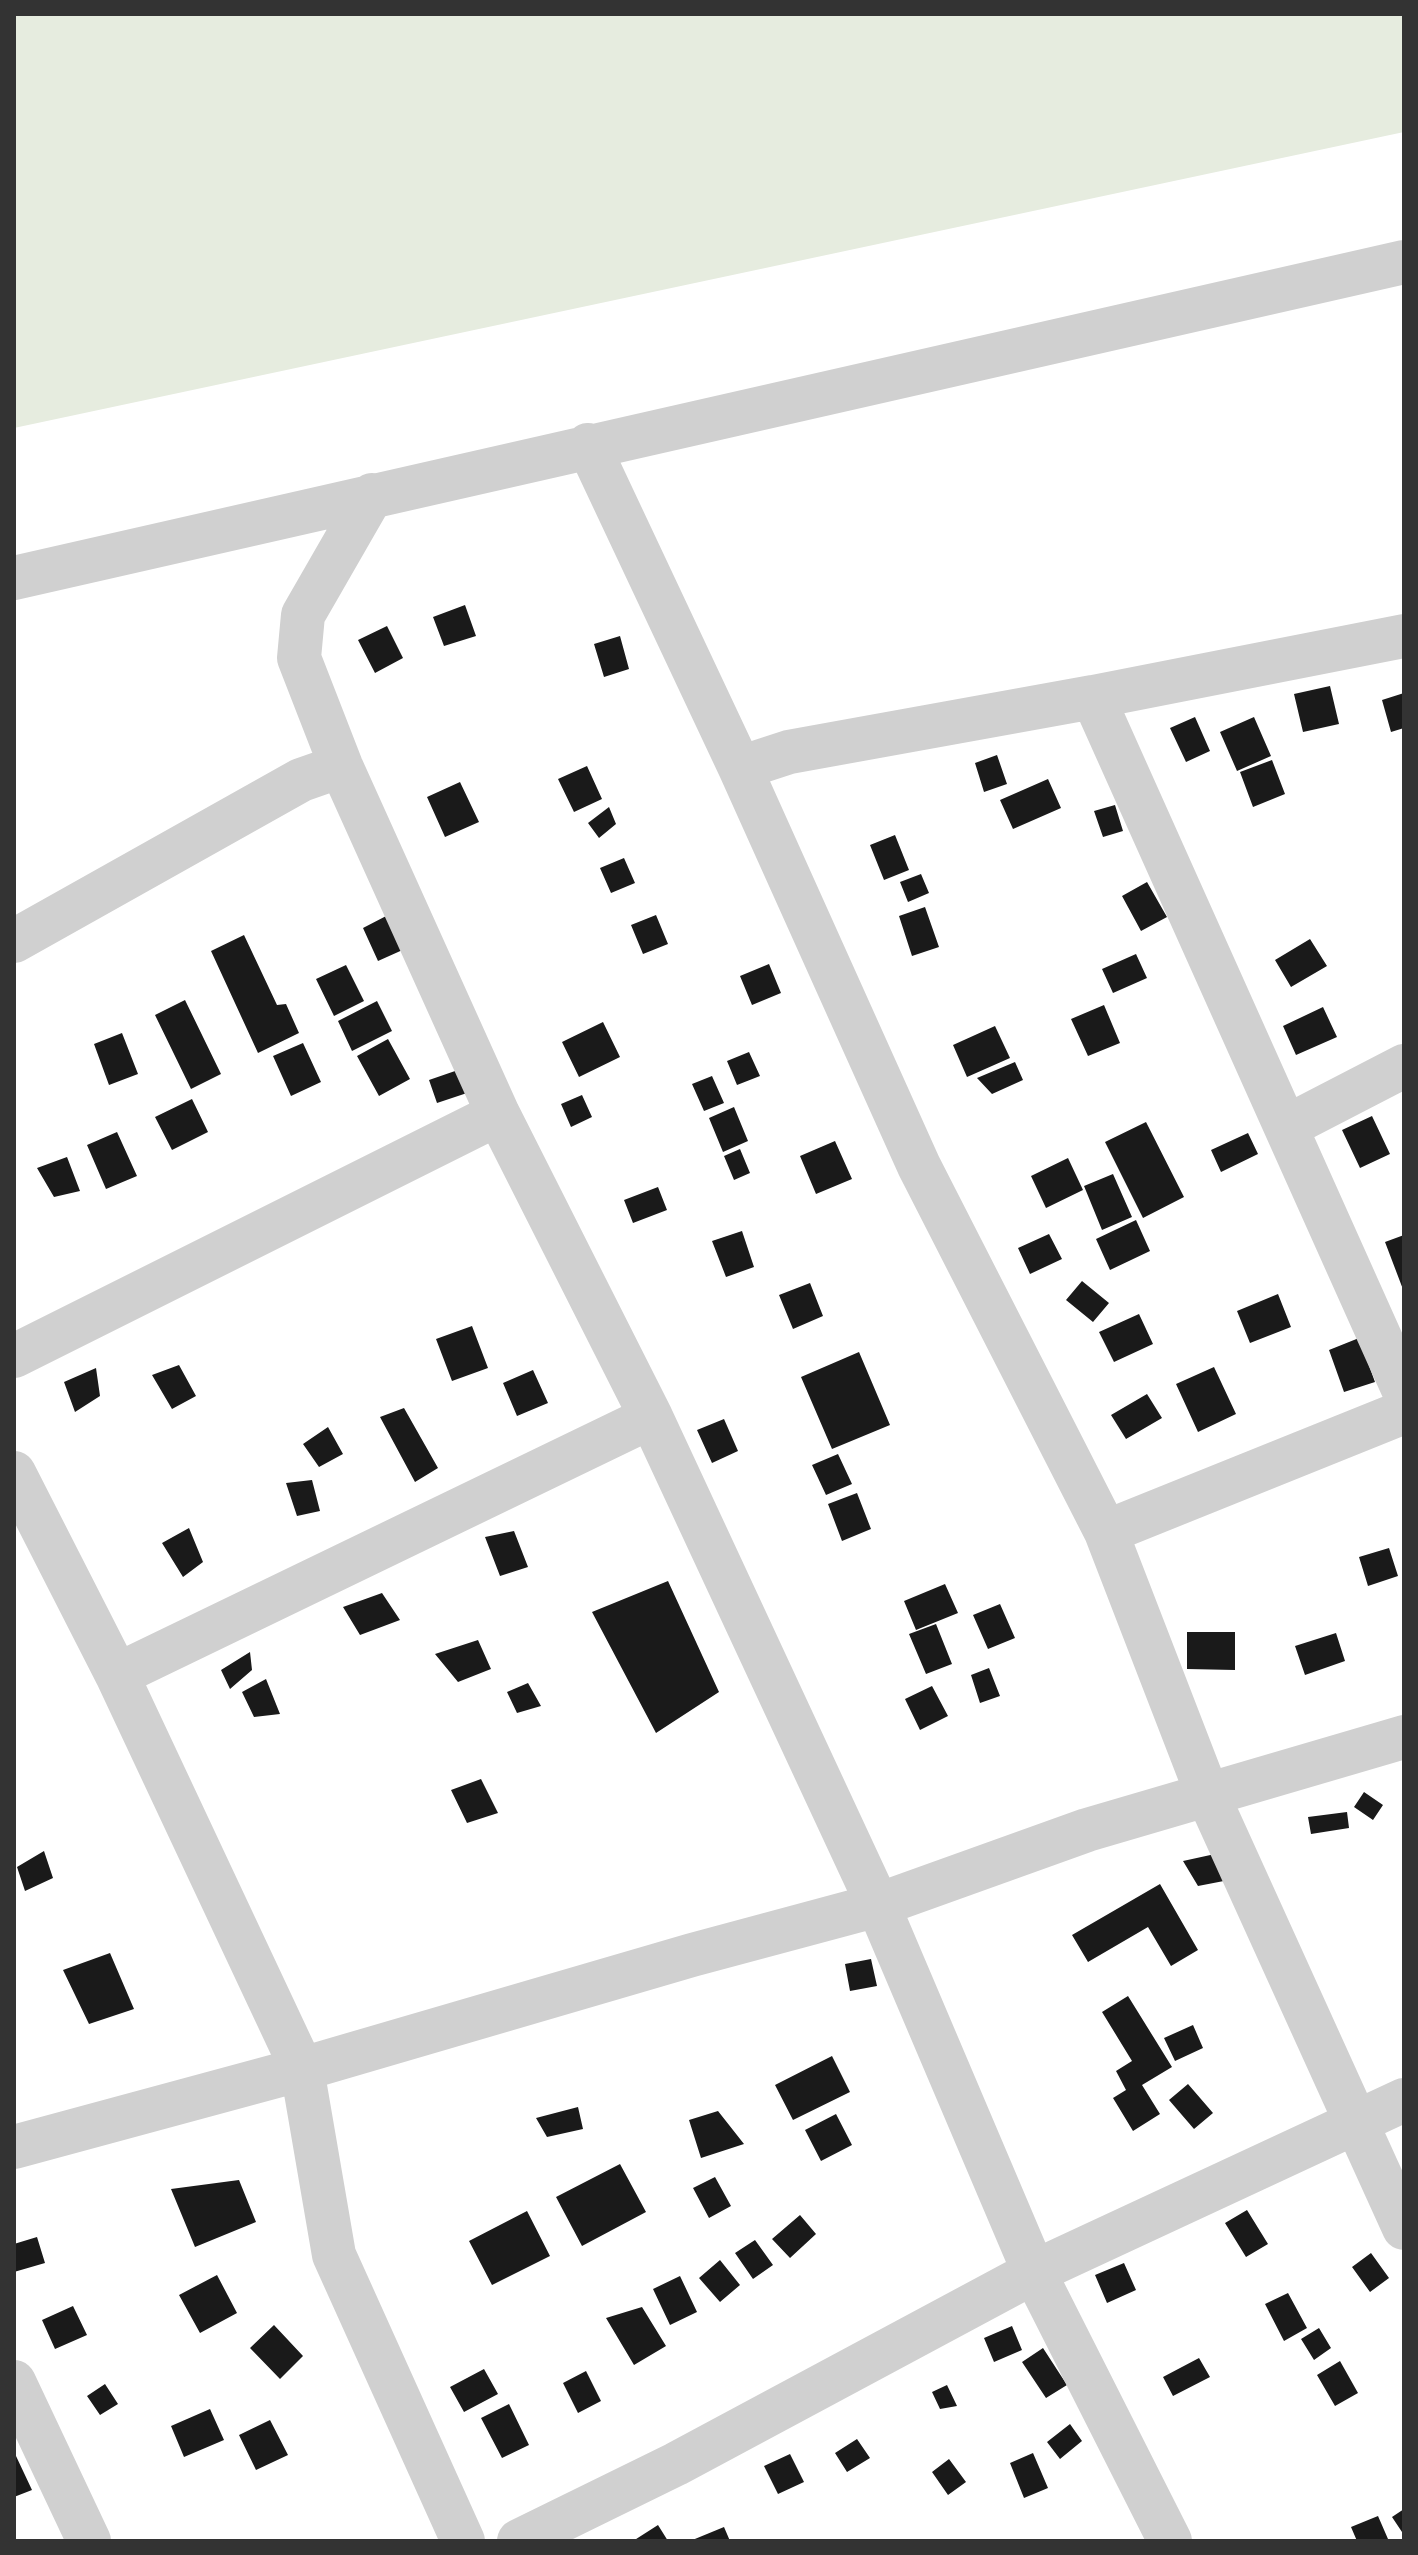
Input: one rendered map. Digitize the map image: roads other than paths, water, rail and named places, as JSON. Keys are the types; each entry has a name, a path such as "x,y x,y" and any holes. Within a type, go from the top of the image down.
{"street":[{"path":"14,578 588,445 1404,262"},
{"path":"588,445 740,768 919,1166 1106,1532 1208,1796 1404,2228"},
{"path":"372,495 303,615 299,658 341,766 498,1114 651,1417 878,1905 1034,2272 1170,2541"},
{"path":"740,768 789,752 1404,636"},
{"path":"1093,697 1185,908 1288,1126 1404,1391"},
{"path":"14,941 301,780 341,766"},
{"path":"1288,1126 1404,1066"},
{"path":"14,1356 498,1114"},
{"path":"1106,1532 1404,1412"},
{"path":"117,1675 651,1417"},
{"path":"14,1473 117,1675 302,2069 334,2255 463,2541"},
{"path":"14,2147 302,2069 692,1955 878,1905 1087,1830 1404,1737"},
{"path":"519,2541 676,2464 1034,2272 1404,2100"},
{"path":"18,2400 89,2541"}]}
